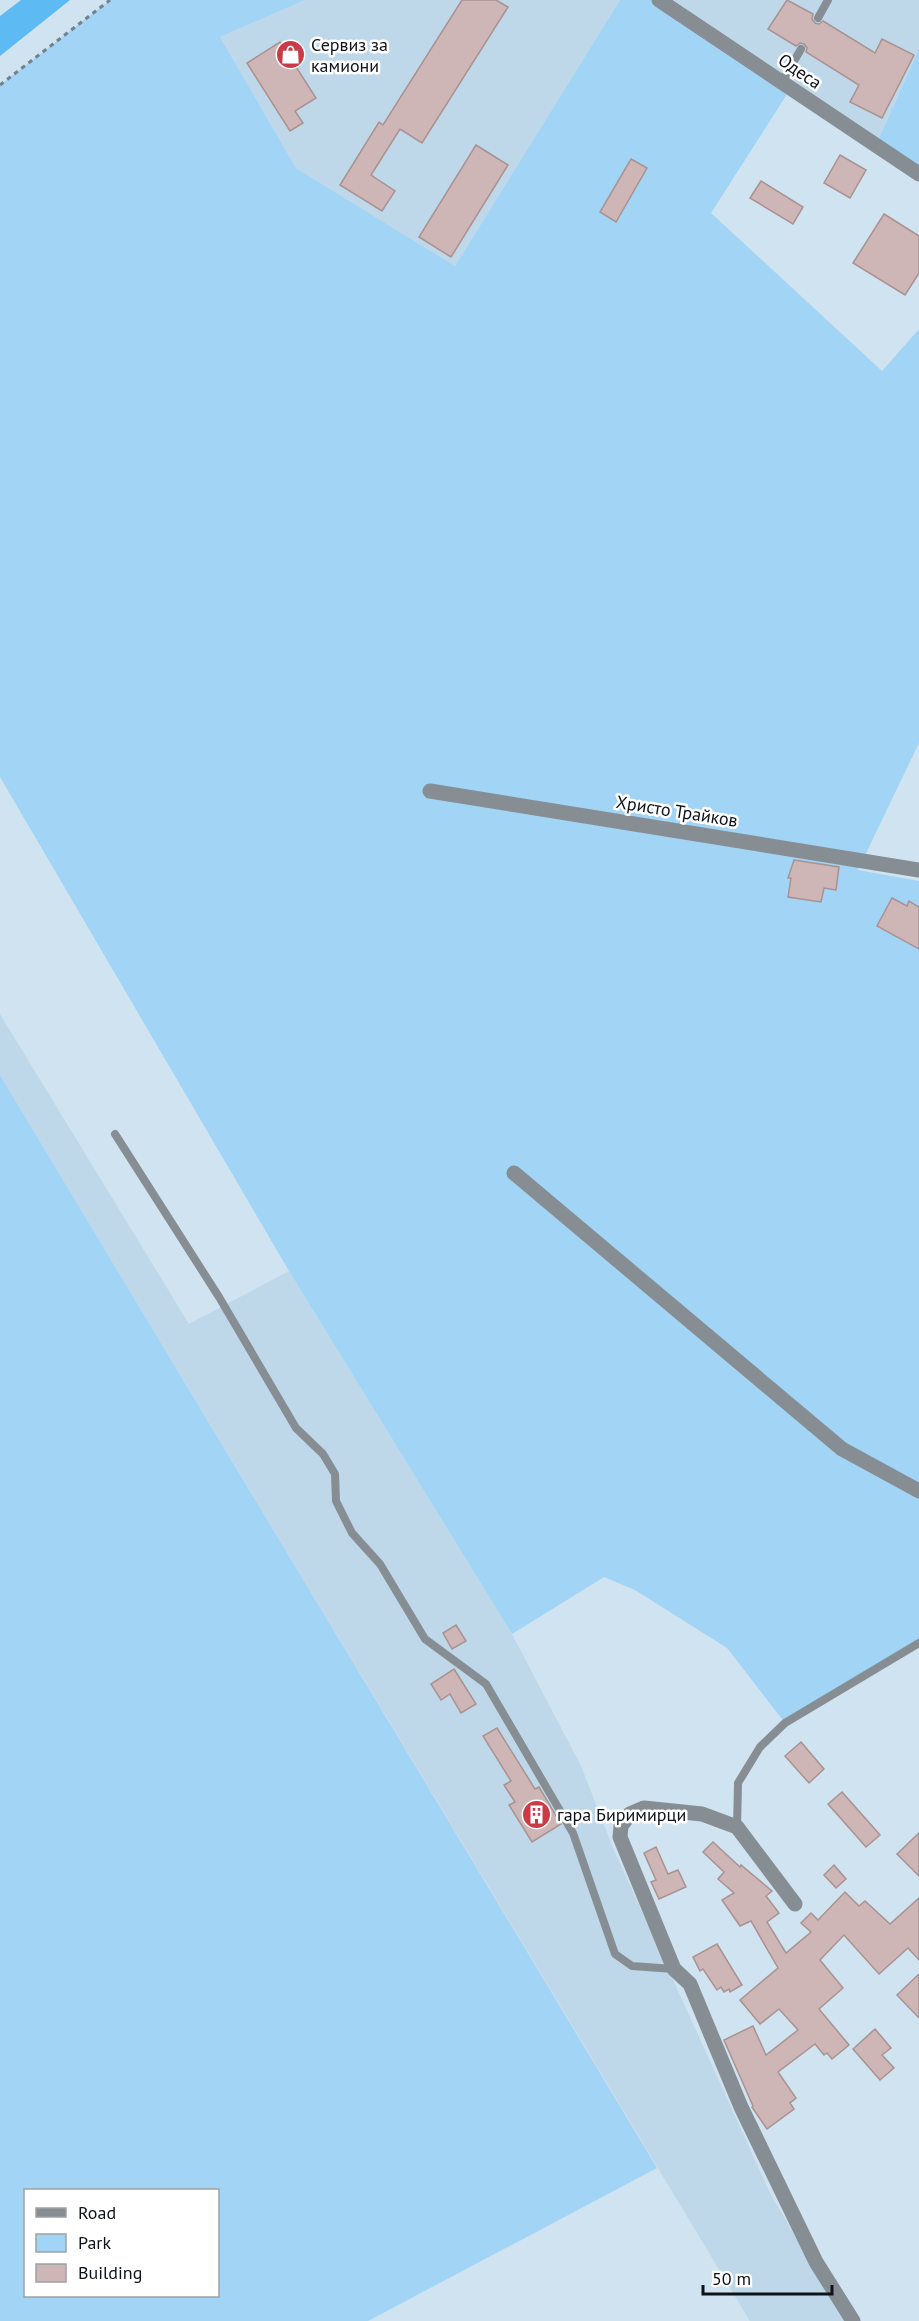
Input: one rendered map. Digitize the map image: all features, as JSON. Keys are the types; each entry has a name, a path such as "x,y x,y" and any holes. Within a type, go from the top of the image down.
{"street":[{"name":"Одеса","path":"659,0 919,174"},
{"name":"Христо Трайков","path":"430,791 919,870"},
{"path":"514,1173 842,1449 919,1491"},
{"path":"795,1904 737,1827 702,1814 644,1808 630,1814 621,1826 620,1837 674,1969 690,1984 741,2107 806,2242 853,2321"}],"lane":[{"path":"818,18 828,0"},
{"path":"782,82 801,49"},
{"path":"115,1134 219,1297 296,1428 323,1454 335,1474 336,1501 352,1533 380,1564 425,1639 486,1684 573,1833 615,1954 632,1966 674,1969"},
{"path":"737,1827 738,1783 760,1747 785,1723 919,1643"}],"path":[{"path":"0,85 110,0"}],"shaded area":[{"path":"21,0 70,0 0,56 0,16"},
{"path":"305,0 620,0 455,266 296,168 220,37"},
{"path":"659,0 919,0 919,49 876,145"},
{"path":"0,1014 189,1324 289,1271 512,1634 581,1766 613,1848 771,2195 846,2321 750,2321 0,1075"}],"green space":[{"path":"110,0 305,0 220,37 296,168 455,266 620,0 659,0 791,88 711,213 882,371 919,329 919,743 858,870 919,881 919,1643 785,1723 727,1648 635,1590 604,1577 512,1634 289,1271 0,777 0,85"},
{"path":"919,49 919,174 876,145"},
{"path":"0,1075 657,2168 368,2321 0,2321"}],"building":[{"path":"462,0 496,0 508,7 422,143 400,129 371,175 395,191 382,211 340,185 379,122 383,125"},
{"path":"787,0 813,14 812,19 815,23 819,24 823,21 875,53 882,39 914,55 882,118 850,102 859,85 806,52 807,48 804,44 800,43 796,46 768,29"},
{"path":"280,42 316,98 295,111 303,123 290,131 247,63"},
{"path":"476,145 508,165 451,257 419,237"},
{"path":"840,155 866,170 850,198 824,183"},
{"path":"631,159 647,168 616,222 600,212"},
{"path":"761,181 803,207 793,224 750,198"},
{"path":"884,214 919,236 919,273 905,295 853,263"},
{"path":"794,860 839,867 836,890 824,888 821,902 788,897 791,878 788,878"},
{"path":"892,898 907,906 909,901 919,907 919,949 877,926"},
{"path":"456,1625 466,1641 452,1649 443,1633"},
{"path":"454,1669 476,1704 461,1713 450,1694 441,1700 431,1684"},
{"name":"гара Биримирци","path":"497,1728 535,1789 539,1787 561,1824 532,1842 509,1805 515,1802 504,1785 511,1781 483,1736"},
{"path":"801,1742 824,1769 809,1783 785,1756"},
{"path":"842,1792 880,1835 866,1847 828,1804"},
{"path":"919,1833 919,1876 897,1854"},
{"path":"713,1842 740,1867 741,1865 772,1891 766,1896 779,1913 767,1922 786,1953 811,1932 801,1923 811,1913 818,1920 845,1892 859,1906 865,1901 890,1924 919,1898 919,1960 908,1948 879,1974 844,1935 820,1960 843,1988 819,2009 849,2045 832,2059 827,2053 824,2055 815,2044 778,2072 796,2098 790,2103 794,2109 767,2129 752,2107 724,2040 753,2026 766,2055 798,2030 779,2009 760,2024 740,2000 778,1968 751,1921 740,1926 722,1900 734,1893 718,1879 724,1872 703,1852"},
{"path":"656,1847 668,1874 678,1870 686,1887 659,1899 651,1882 656,1880 644,1853"},
{"path":"834,1865 846,1879 836,1888 824,1875"},
{"path":"717,1944 742,1985 730,1992 729,1989 724,1992 721,1987 717,1990 703,1969 700,1971 693,1957"},
{"path":"919,1974 919,2018 897,1995"},
{"path":"875,2029 891,2048 882,2055 894,2068 880,2080 853,2049"}],"place":[{"name":"Сервиз за камиони","path":"290,54"},
{"name":"гара Биримирци","path":"536,1814"}]}
